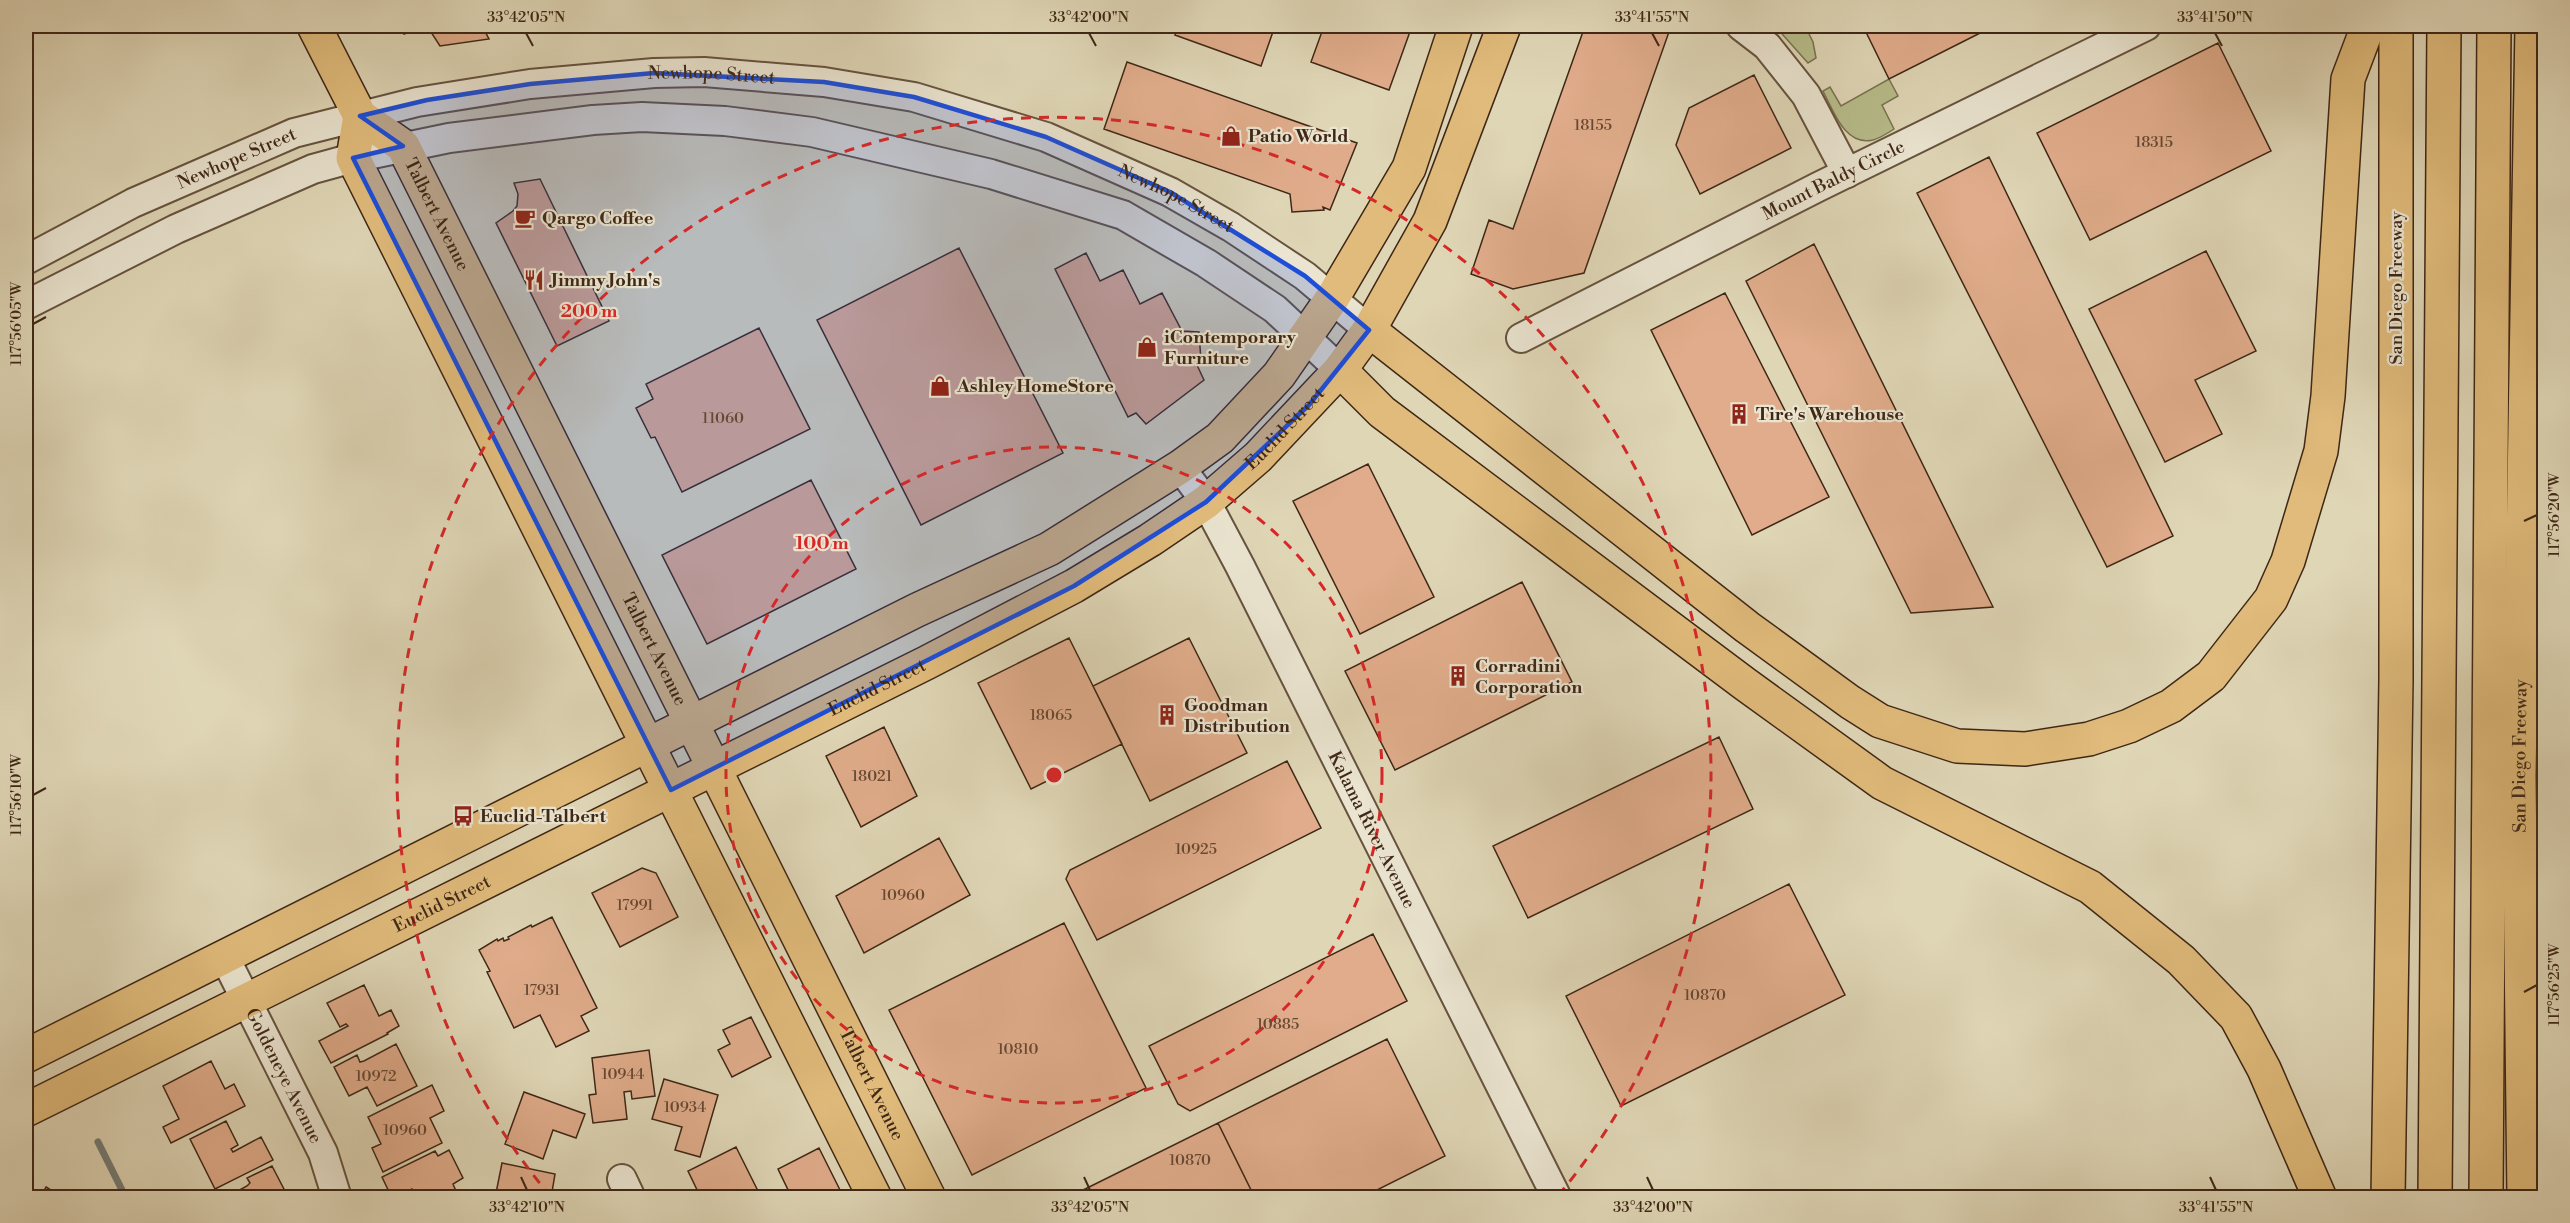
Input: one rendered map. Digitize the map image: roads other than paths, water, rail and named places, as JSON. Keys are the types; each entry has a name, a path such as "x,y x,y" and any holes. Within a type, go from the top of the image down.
{"main road":[{"name":"Talbert Avenue","path":"314,26 360,116 403,146 929,1197"},
{"path":"26,1056 691,722 917,610 1049,549 1180,467 1220,438 1279,375 1333,297 1409,168 1456,26"},
{"name":"Euclid Street","path":"26,1110 926,663 1074,586 1150,540 1206,502 1258,457 1340,370 1369,330 1430,221 1504,26"},
{"path":"1369,330 1747,627 1850,702 1880,720 1957,746 2025,749 2089,739 2129,726 2171,706 2211,676 2271,599 2288,561 2321,451 2328,396 2348,79 2368,26"},
{"name":"San Diego Freeway","path":"2388,1197 2396,681 2396,26"},
{"path":"2435,1197 2444,26"},
{"path":"2486,1197 2494,26"},
{"name":"San Diego Freeway","path":"2524,1197 2519,776 2532,26"},
{"path":"360,116 353,158 875,1197"},
{"path":"1340,370 1382,411 1745,684 1882,783 2090,887 2181,960 2236,1017 2282,1107 2320,1197"},
{"path":"2519,776 2544,731"}],"street":[{"path":"1741,26 1767,46 1806,95 1847,173"},
{"name":"Mount Baldy Circle","path":"1521,338 1847,173 2146,26"},
{"name":"Newhope Street","path":"26,260 133,203 294,133 427,100 530,84 704,72 824,82 914,97 1046,137 1170,192 1231,227 1305,276 1333,297 1369,330"},
{"path":"26,304 176,229 313,169 353,158 403,146 571,123 642,117 725,121 812,132 991,174 1123,215 1206,262 1275,309 1340,370"},
{"name":"Kalama River Avenue","path":"1180,467 1206,502 1557,1197"},
{"name":"Goldeneye Avenue","path":"224,956 244,1000 323,1153 337,1197"}],"waterway":[{"path":"98,1142 126,1198"}],"place":[{"name":"Patio World","path":"1231,136"},
{"name":"Qargo Coffee","path":"525,218"},
{"name":"Jimmy John's","path":"534,280"},
{"name":"iContemporary Furniture","path":"1147,347"},
{"name":"Ashley HomeStore","path":"940,386"},
{"name":"Tire's Warehouse","path":"1739,414"},
{"name":"Corradini Corporation","path":"1458,676"},
{"name":"Goodman Distribution","path":"1167,715"},
{"name":"Euclid-Talbert","path":"463,816"}]}
